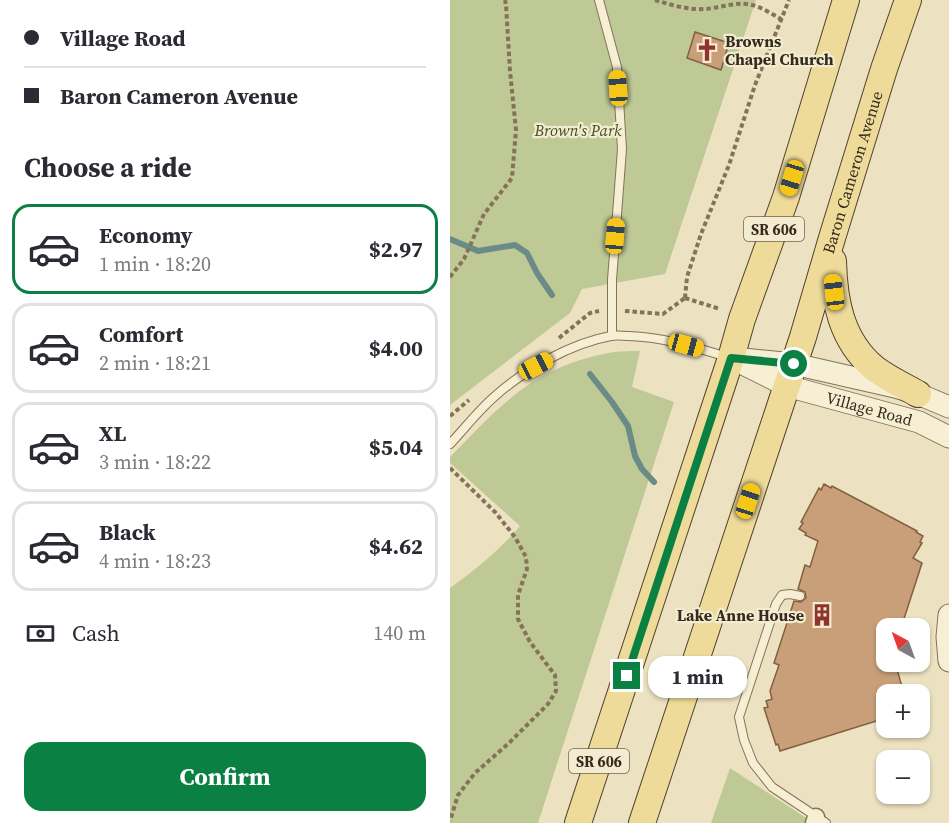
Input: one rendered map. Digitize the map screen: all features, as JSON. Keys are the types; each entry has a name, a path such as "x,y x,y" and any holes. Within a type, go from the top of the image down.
{"main road":[{"name":"SR 606","path":"578,823 742,319 786,197 846,0"},
{"name":"Baron Cameron Avenue","path":"642,823 803,338 884,69 908,0"},
{"path":"832,238 834,292 842,321 851,341 856,350 872,366 918,394"}],"street":[{"name":"Village Road","path":"731,358 790,375 919,422 949,437"},
{"name":"Village Road","path":"790,375 895,387 949,407"},
{"path":"919,422 949,445"},
{"path":"949,615 947,637 949,661"}],"lane":[{"path":"599,0 617,68 622,149 612,280 612,335"},
{"path":"450,444 494,397 536,366 582,344 612,335 661,339 731,358"},
{"path":"800,596 782,595 776,604 739,717 744,740 753,763 772,787 819,821"}],"path":[{"path":"450,277 464,259 484,214 512,178 516,130 507,5 504,0"},
{"path":"655,0 685,8 702,9 734,4 751,5 781,19"},
{"path":"720,309 685,298 687,277 701,234 729,165 755,85 789,0"},
{"path":"450,468 495,512 515,537 526,557 527,569 518,595 518,619 530,642 555,675 556,691 548,704 510,743 475,773 458,795 450,821"}],"green space":[{"name":"Brown's Park","path":"450,0 756,0 665,274 582,289 570,313 450,405"},
{"path":"640,351 632,387 674,402 538,823 450,823 450,588 487,559 520,526 450,463 450,457 484,422 518,392 536,380 579,360 613,352"},
{"path":"730,768 814,823 711,823"}],"building":[{"path":"695,32 729,43 721,70 687,58"},
{"name":"Lake Anne House","path":"824,484 831,488 832,486 917,531 923,536 920,542 922,543 913,558 922,563 904,618 876,618 876,672 898,672 901,684 876,684 876,721 780,751 764,708 768,707 766,701 772,699 770,691 779,665 774,663 794,601 801,602 806,598 805,592 798,589 805,565 810,567 818,541 805,535 806,533 799,529 819,488 821,490"}],"waterway":[{"path":"450,239 478,251 515,245 527,253 552,295"},
{"path":"590,374 628,426 635,456 642,469 654,482"}],"place":[{"name":"Browns Chapel Church","path":"707,50"},
{"name":"Lake Anne House","path":"822,615"}],"route":[{"path":"627,676 731,358 794,364"}]}
